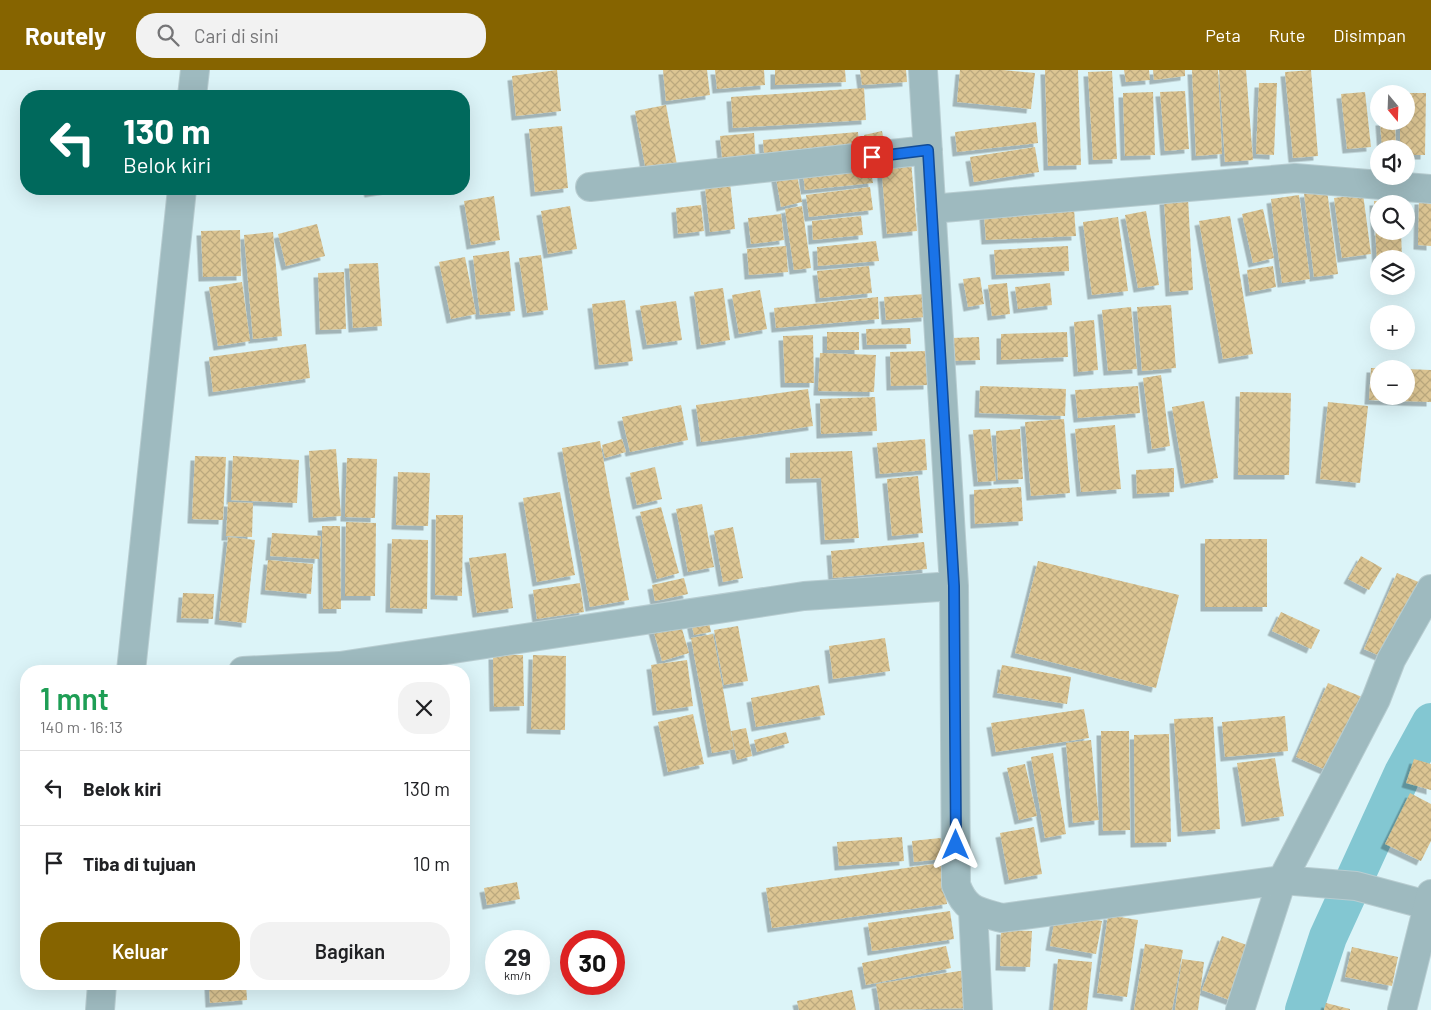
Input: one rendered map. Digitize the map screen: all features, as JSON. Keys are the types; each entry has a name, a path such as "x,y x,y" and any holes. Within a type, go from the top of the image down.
{"street":[{"path":"193,90 195,70"},
{"path":"923,70 954,586 956,885 962,900 974,910 1002,918 1294,881 1356,886 1429,899 1402,1010"},
{"path":"590,187 928,150"},
{"path":"931,209 1295,178 1431,189"},
{"path":"131,665 181,195"},
{"path":"347,665 804,596 954,586"},
{"path":"1240,1010 1294,881 1376,699 1391,660 1431,589"},
{"path":"974,910 978,1010"},
{"path":"100,1010 102,990"}],"building":[{"path":"557,70 561,111 516,116 512,76"},
{"path":"663,70 707,70 710,95 666,101"},
{"path":"715,70 764,70 765,85 717,89"},
{"path":"775,70 845,70 846,82 775,85"},
{"path":"860,70 906,70 907,82 862,85"},
{"path":"960,70 1003,70 1035,73 1031,109 957,102"},
{"path":"1045,70 1078,70 1081,165 1048,166"},
{"path":"1124,70 1149,70 1150,80 1126,82"},
{"path":"1153,70 1185,70 1185,76 1154,80"},
{"path":"1192,70 1218,70 1222,154 1196,156"},
{"path":"1219,70 1246,70 1253,160 1225,162"},
{"path":"1311,70 1318,156 1293,158 1285,72"},
{"path":"1112,71 1117,159 1093,160 1088,72"},
{"path":"1259,83 1277,83 1274,155 1256,154"},
{"path":"864,88 866,120 733,128 731,97"},
{"path":"1185,91 1189,149 1165,151 1160,92"},
{"path":"1153,92 1155,155 1125,156 1123,93"},
{"path":"1365,92 1370,147 1347,149 1341,94"},
{"path":"1415,93 1426,93 1425,155 1415,155 1415,140 1400,140 1400,130 1415,130"},
{"path":"666,105 677,165 646,171 635,111"},
{"path":"1036,122 1038,143 957,152 955,132"},
{"path":"562,126 568,188 535,192 529,129"},
{"path":"1381,130 1395,130 1396,140 1381,140"},
{"path":"882,131 886,153 868,156 864,135"},
{"path":"858,132 860,156 765,164 763,140"},
{"path":"754,133 756,164 723,167 720,136"},
{"path":"1035,147 1039,172 974,182 970,157"},
{"path":"911,161 917,231 887,234 881,164"},
{"path":"870,165 873,183 805,190 803,172"},
{"path":"796,169 802,202 781,207 775,172"},
{"path":"730,183 735,229 710,232 705,187"},
{"path":"870,187 873,210 809,217 806,195"},
{"path":"1327,190 1338,274 1314,277 1304,193"},
{"path":"1363,194 1370,254 1342,258 1334,198"},
{"path":"1299,195 1310,279 1282,283 1271,199"},
{"path":"494,196 500,240 471,245 464,201"},
{"path":"1188,198 1193,290 1170,292 1164,200"},
{"path":"1419,200 1431,200 1431,246 1418,245"},
{"path":"701,205 704,231 678,234 676,208"},
{"path":"570,206 577,249 548,254 541,211"},
{"path":"802,206 811,268 794,270 785,209"},
{"path":"1074,209 1076,236 986,240 984,214"},
{"path":"1263,209 1274,258 1253,263 1242,214"},
{"path":"1146,211 1159,285 1138,288 1125,215"},
{"path":"781,214 784,240 751,244 748,218"},
{"path":"861,216 863,235 813,240 812,221"},
{"path":"1230,216 1253,354 1223,359 1199,221"},
{"path":"1118,217 1128,291 1092,295 1083,222"},
{"path":"317,224 325,256 286,266 278,234"},
{"path":"240,230 241,276 203,277 201,231"},
{"path":"273,232 282,336 253,339 244,235"},
{"path":"1376,240 1401,240 1402,250 1376,250"},
{"path":"876,241 879,261 818,266 817,247"},
{"path":"786,246 788,272 749,275 747,249"},
{"path":"1068,246 1069,271 996,275 994,250"},
{"path":"509,251 515,311 480,315 473,256"},
{"path":"541,255 548,310 527,313 519,258"},
{"path":"465,257 476,314 451,319 439,262"},
{"path":"378,263 382,326 353,328 349,264"},
{"path":"869,266 872,293 820,298 817,271"},
{"path":"1273,266 1276,287 1250,292 1247,270"},
{"path":"344,272 346,329 320,330 318,273"},
{"path":"980,277 984,304 968,307 963,279"},
{"path":"242,282 250,341 218,346 209,287"},
{"path":"1007,283 1010,314 992,316 988,285"},
{"path":"1050,283 1052,305 1018,309 1015,287"},
{"path":"723,288 730,340 701,345 694,292"},
{"path":"760,290 767,329 739,334 732,295"},
{"path":"925,294 926,317 886,320 884,297"},
{"path":"878,297 879,319 776,328 774,308"},
{"path":"625,300 633,361 599,365 592,304"},
{"path":"676,301 682,340 647,345 640,306"},
{"path":"1171,305 1176,368 1142,371 1137,307"},
{"path":"1131,307 1137,369 1108,371 1102,310"},
{"path":"1094,320 1098,370 1078,372 1074,322"},
{"path":"910,328 911,344 867,345 866,329"},
{"path":"827,332 859,332 859,350 827,350"},
{"path":"1067,332 1068,357 1001,360 1001,334"},
{"path":"813,335 814,383 785,383 783,336"},
{"path":"979,337 980,360 953,361 952,338"},
{"path":"306,344 310,378 213,392 209,357"},
{"path":"928,351 928,385 891,386 890,352"},
{"path":"820,353 876,355 874,392 818,391"},
{"path":"1415,369 1431,370 1431,402 1415,401"},
{"path":"1161,375 1170,446 1152,449 1143,378"},
{"path":"980,386 1066,389 1065,416 979,413"},
{"path":"1138,386 1140,413 1078,418 1075,390"},
{"path":"808,389 813,426 701,442 696,405"},
{"path":"1240,392 1291,393 1289,475 1238,475"},
{"path":"875,397 877,431 821,434 820,399"},
{"path":"1204,401 1218,478 1185,484 1172,407"},
{"path":"1328,402 1368,406 1360,483 1320,479"},
{"path":"681,405 688,440 630,452 622,417"},
{"path":"1064,419 1070,493 1031,496 1025,422"},
{"path":"1115,425 1121,489 1081,492 1075,429"},
{"path":"990,429 996,481 978,482 973,430"},
{"path":"1020,429 1023,479 998,480 996,431"},
{"path":"622,439 626,452 605,458 602,445"},
{"path":"925,439 927,470 880,474 877,443"},
{"path":"600,441 629,600 590,607 562,448"},
{"path":"336,449 341,516 313,518 309,451"},
{"path":"852,451 859,538 825,540 821,478 790,479 790,453"},
{"path":"195,456 226,457 223,520 192,519"},
{"path":"233,456 299,460 297,503 231,500"},
{"path":"347,458 377,459 375,518 345,517"},
{"path":"655,467 662,499 637,505 630,473"},
{"path":"1174,468 1174,492 1137,494 1136,470"},
{"path":"398,472 430,473 428,526 396,525"},
{"path":"918,476 923,533 892,536 887,479"},
{"path":"1021,487 1023,521 975,524 974,490"},
{"path":"560,492 575,575 537,582 523,498"},
{"path":"228,502 253,503 252,537 226,536"},
{"path":"702,504 714,567 688,572 676,509"},
{"path":"661,507 679,573 657,579 640,512"},
{"path":"436,515 463,515 462,596 435,595"},
{"path":"346,522 376,523 375,596 345,596"},
{"path":"322,526 340,526 341,609 323,609"},
{"path":"733,527 743,578 723,582 714,531"},
{"path":"272,533 321,536 319,559 270,556"},
{"path":"228,537 255,540 246,623 219,620"},
{"path":"392,539 428,540 427,609 390,608"},
{"path":"1205,539 1267,539 1267,607 1205,607"},
{"path":"924,542 927,569 833,578 831,551"},
{"path":"506,553 513,608 477,613 469,558"},
{"path":"1361,556 1382,568 1369,590 1348,579"},
{"path":"268,560 313,564 311,594 265,590"},
{"path":"1038,561 1179,595 1156,688 1015,653"},
{"path":"1397,573 1421,583 1387,659 1364,649"},
{"path":"684,578 688,594 655,601 652,585"},
{"path":"580,583 584,612 537,619 533,590"},
{"path":"183,593 214,594 213,619 181,618"},
{"path":"1281,612 1320,630 1311,649 1272,631"},
{"path":"708,618 711,632 694,635 691,621"},
{"path":"680,622 689,653 662,661 653,629"},
{"path":"738,626 748,681 724,685 714,630"},
{"path":"713,634 734,749 712,753 691,638"},
{"path":"885,638 890,671 833,679 829,646"},
{"path":"493,655 523,655 524,706 494,707"},
{"path":"533,655 566,656 565,730 531,729"},
{"path":"687,660 693,706 657,711 651,665"},
{"path":"1002,665 1071,677 1067,704 997,693"},
{"path":"1328,683 1367,699 1335,774 1296,757"},
{"path":"819,685 825,715 756,727 751,698"},
{"path":"1084,709 1089,738 996,752 991,723"},
{"path":"693,714 704,764 668,772 658,722"},
{"path":"1285,716 1288,751 1225,757 1222,722"},
{"path":"1213,717 1220,829 1182,832 1174,719"},
{"path":"746,728 752,756 737,760 731,731"},
{"path":"1101,731 1129,731 1130,830 1103,831"},
{"path":"786,732 789,743 757,752 754,740"},
{"path":"1169,734 1171,842 1135,843 1134,735"},
{"path":"1091,740 1099,820 1073,823 1066,743"},
{"path":"1053,753 1066,834 1045,838 1031,757"},
{"path":"1275,758 1284,816 1246,822 1237,763"},
{"path":"1414,759 1431,764 1431,790 1406,783"},
{"path":"1025,764 1037,816 1019,820 1007,768"},
{"path":"1410,793 1431,804 1431,841 1421,861 1385,844"},
{"path":"1034,827 1042,874 1009,880 1000,833"},
{"path":"902,837 904,861 839,866 837,842"},
{"path":"950,837 952,858 914,862 912,841"},
{"path":"941,863 947,904 772,928 766,888"},
{"path":"517,882 520,899 487,905 484,888"},
{"path":"950,911 954,939 872,951 868,923"},
{"path":"1056,913 1102,921 1096,954 1050,946"},
{"path":"1108,915 1138,920 1127,997 1097,993"},
{"path":"1001,930 1032,931 1030,967 1000,966"},
{"path":"1222,936 1255,948 1235,1002 1202,990"},
{"path":"1145,944 1183,950 1172,1010 1134,1010"},
{"path":"946,946 951,968 866,985 862,963"},
{"path":"1352,947 1398,957 1392,986 1345,977"},
{"path":"1058,959 1092,962 1087,1010 1053,1010"},
{"path":"1182,959 1204,962 1198,1010 1175,1010"},
{"path":"966,970 973,1008 880,1010 876,984"},
{"path":"209,990 246,990 247,1000 210,1003"},
{"path":"852,990 856,1010 799,1010 797,1001"},
{"path":"1326,1003 1350,1009 1350,1010 1324,1010"}],"waterway":[{"path":"1304,1010 1328,937 1403,773 1431,722"}],"route":[{"path":"872,157 928,150 954,586 956,845"}]}
